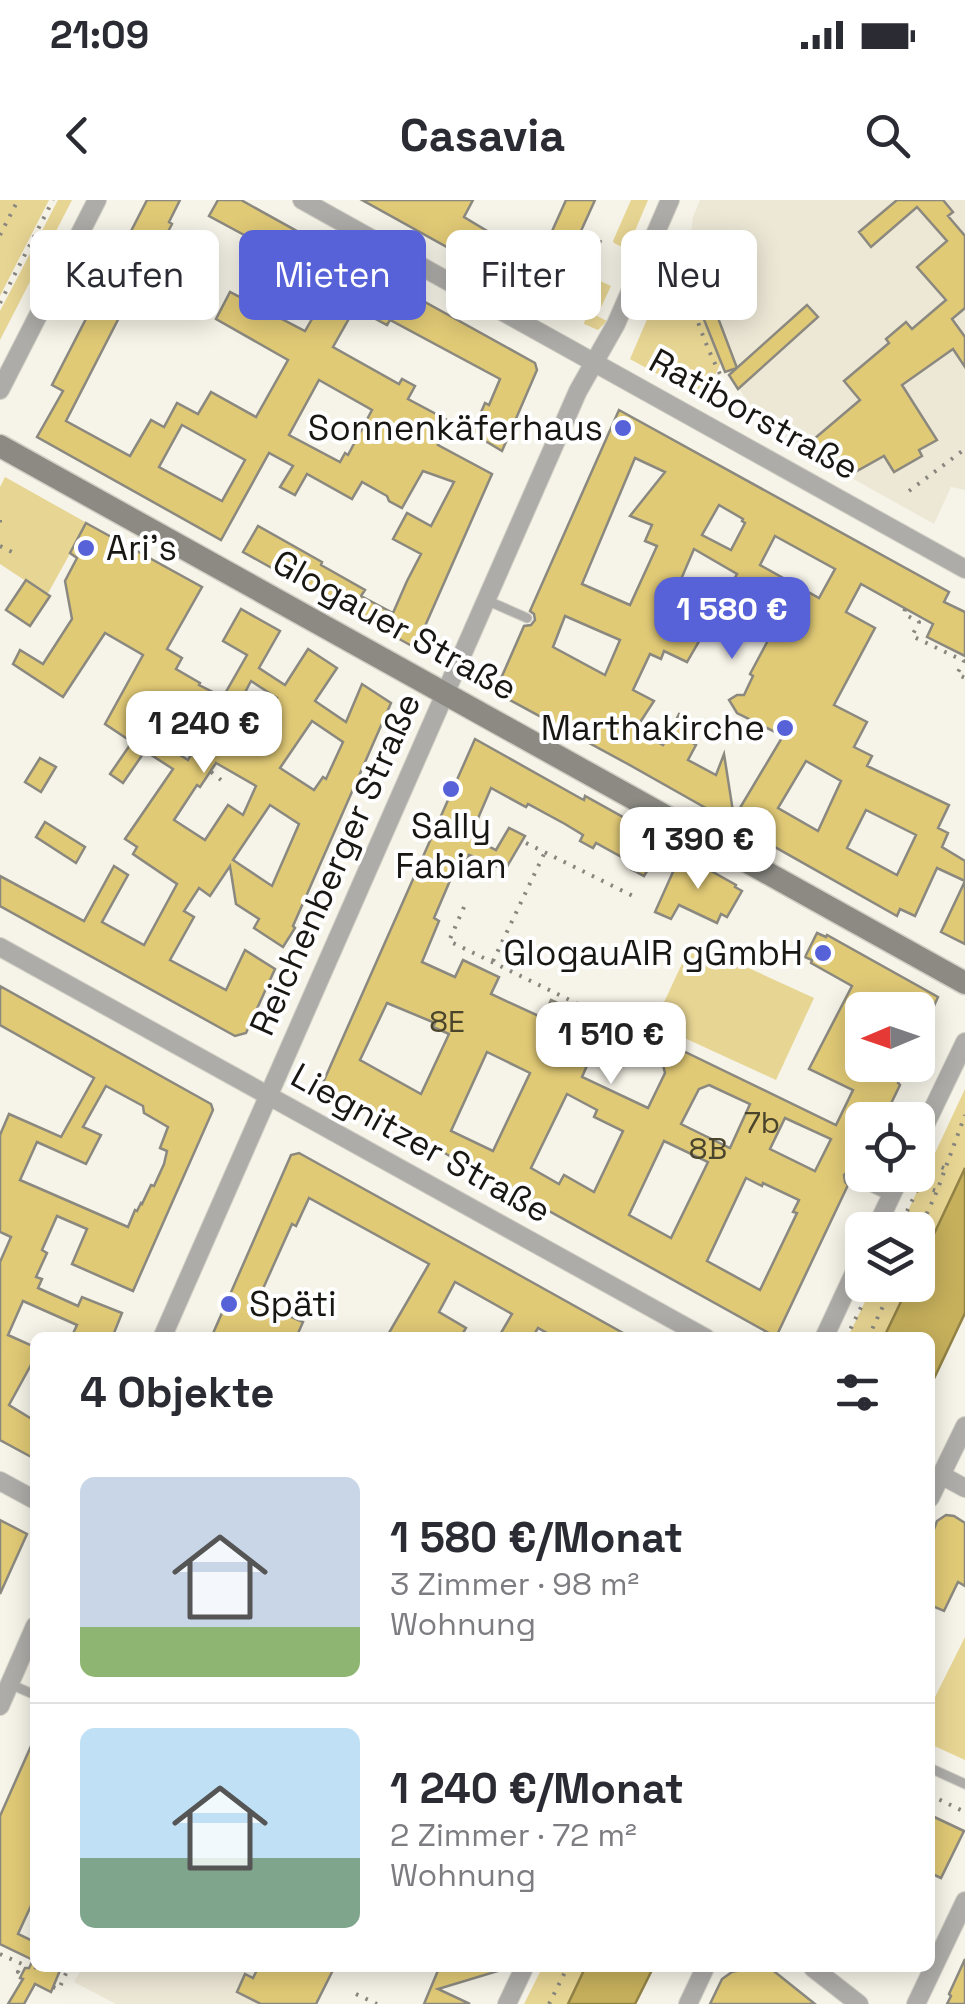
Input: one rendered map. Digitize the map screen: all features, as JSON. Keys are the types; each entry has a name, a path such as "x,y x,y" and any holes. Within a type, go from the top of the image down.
{"street":[{"path":"0,390 97,200"},
{"name":"Ratiborstraße","path":"302,200 965,569"},
{"name":"Reichenberger Straße","path":"165,1332 578,391 616,324 670,200"},
{"name":"Glogauer Straße","path":"0,446 965,983"},
{"name":"Liegnitzer Straße","path":"0,948 695,1332"},
{"path":"935,1105 965,1042"},
{"path":"884,1212 893,1192"},
{"path":"827,1332 845,1293"},
{"path":"935,1488 965,1426"},
{"path":"942,1475 965,1488"},
{"path":"0,1481 30,1497"},
{"path":"0,1706 30,1638"},
{"path":"935,1964 965,1901"},
{"path":"506,2004 522,1972"},
{"path":"688,2004 703,1972"},
{"path":"818,1972 859,2004"},
{"path":"916,2004 931,1972"}],"lane":[{"path":"486,600 528,618"},
{"path":"881,1192 891,1197"},
{"path":"10,1684 30,1694"},
{"path":"935,1770 965,1784"}],"path":[{"path":"0,235 18,200"},
{"path":"0,303 52,200"},
{"path":"601,242 605,244"},
{"path":"699,320 722,378"},
{"path":"908,490 965,449"},
{"path":"0,546 18,555"},
{"path":"905,610 904,614 920,622 912,636 964,661 958,674 965,678"},
{"path":"180,730 185,750 191,755"},
{"path":"211,772 221,780"},
{"path":"526,843 638,898"},
{"path":"492,962 545,852"},
{"path":"464,906 450,941 584,1007"},
{"path":"928,1212 965,1115"},
{"path":"935,1165 946,1169"},
{"path":"907,1212 920,1186 938,1191"},
{"path":"849,1332 864,1302"},
{"path":"871,1332 885,1302"},
{"path":"935,1797 965,1812"},
{"path":"0,1954 22,1964 18,1972 22,1973"},
{"path":"58,1975 64,1972"},
{"path":"53,1987 58,1989 67,1972"},
{"path":"549,2004 565,1972"},
{"path":"356,1994 377,2004"}],"shaded area":[{"path":"0,200 49,200 34,230 30,230 0,296"},
{"path":"58,200 72,200 57,230 42,230"},
{"path":"631,200 648,200 635,230 621,230 621,246 613,241"},
{"path":"700,200 965,200 965,490 951,487 934,524 789,443 750,405 721,362 704,320 757,320 757,230 692,230"},
{"path":"30,254 30,282 0,340 0,311"},
{"path":"601,281 611,286 601,307"},
{"path":"585,320 607,321 598,330 584,324"},
{"path":"647,320 704,320 721,362 704,400 630,359"},
{"path":"5,477 87,523 47,595 0,564 0,487"},
{"path":"692,942 814,998 776,1080 654,1024"},
{"path":"965,1089 965,1168 935,1232 935,1212 907,1212 917,1192 935,1192 935,1153"},
{"path":"965,1168 965,1313 935,1376 935,1332 886,1332 901,1302 935,1302 935,1232"},
{"path":"865,1302 901,1302 886,1332 850,1332"},
{"path":"965,1637 965,1760 935,1746 935,1697"},
{"path":"80,1972 332,1972 316,2004 116,2004 74,1982"},
{"path":"540,1972 583,1972 568,2004 524,2004"},
{"path":"583,1972 651,1972 635,2004 568,2004"}],"building":[{"path":"147,200 180,200 169,222 172,224 169,230 132,230"},
{"path":"218,200 241,200 295,230 239,232 209,216"},
{"path":"362,200 473,200 464,217 486,230 446,230 446,247 426,235 426,230 416,230"},
{"path":"566,200 595,200 581,230 553,230"},
{"path":"897,200 943,200 953,212 948,216 965,236 965,308 952,319 965,337 965,367 953,349 902,385 937,440 919,450 922,456 894,472 884,456 848,476 801,450 860,400 844,381 889,343 886,339 906,322 912,329 946,300 917,267 947,241 917,207 871,247 859,232"},
{"path":"230,292 239,297 239,320 284,320 305,331 311,320 348,320 333,347 399,384 402,379 415,386 408,399 451,422 438,445 492,474 418,642 410,645 243,552 258,526 322,562 321,565 365,590 361,596 393,613 421,554 393,539 407,513 431,526 454,482 423,471 402,508 362,482 352,499 307,474 295,495 280,487 293,466 269,453 221,540 37,437 63,391 52,385 85,320 118,320 66,421 130,456 151,420 164,427 177,403 198,414 211,392 256,417 288,360 218,320","holes":["319,380 372,410 348,455 345,453 340,462 289,435","182,425 245,460 222,501 159,467"]},
{"path":"426,303 446,314 446,320 457,320 535,363 537,370 502,451 472,433 500,379 390,320 426,320"},
{"path":"807,305 818,317 738,389 729,375"},
{"path":"704,320 719,320 737,368 725,372"},
{"path":"619,410 949,592 944,602 965,612 965,656 927,637 933,624 861,584 846,612 875,628 834,705 867,722 854,747 872,756 867,766 949,805 938,828 948,833 942,847 965,861 965,881 937,868 915,916 900,909 897,916 495,692 524,626 535,620 530,611","holes":["635,458 665,472 630,516 652,525 645,541 657,546 630,605 582,584","719,505 745,523 731,550 702,535","775,536 835,569 819,598 760,565","694,549 737,574 716,611 730,618 742,594 781,616 750,674 753,676 744,695 729,700 737,713 783,736 734,818 724,754 716,775 688,760 696,745 684,738 692,722 679,714 663,745 635,730 654,701 633,690 650,654 661,659 664,651 687,662 702,636 664,619","565,616 620,640 605,675 553,647","806,761 841,781 818,831 778,808","866,810 916,835 897,875 847,848"]},
{"path":"86,523 202,587 167,649 182,658 176,669 223,697 247,655 223,641 241,609 280,631 259,668 285,685 308,649 337,668 315,701 346,722 362,684 391,703 295,928 283,947 254,928 259,919 236,904 230,866 210,896 199,888 184,911 194,917 170,960 226,990 245,950 275,969 246,1033 235,1036 0,906 0,876 84,921 114,866 128,875 102,922 144,945 177,884 133,854 137,847 125,839 173,769 145,751 123,783 110,774 132,742 105,724 143,655 105,633 63,697 13,664 20,650 43,664 72,619 65,581 77,558 70,553","holes":["251,681 277,698 256,747 225,731","161,695 208,724 188,760 142,731","312,721 343,742 326,779 323,777 314,790 280,768","216,763 256,786 243,815 228,805 205,840 174,820 197,785 200,787","270,805 299,824 272,886 233,860"]},
{"path":"26,580 50,596 30,626 6,610"},
{"path":"475,739 666,841 644,876 631,869 634,864 596,843 593,848 580,841 583,835 565,824 491,788 470,837 496,850 509,828 525,836 505,870 469,855 465,865 458,862 434,918 439,921 422,962 455,977 463,960 499,977 491,994 543,1018 551,1000 588,1017 579,1035 597,1043 582,1077 648,1108 665,1073 662,1061 616,1040 629,1013 648,1022 644,1032 836,1125 845,1106 845,1191 778,1332 767,1332 322,1085","holes":["387,1003 435,1023 433,1027 449,1034 421,1094 360,1060","487,1052 530,1073 493,1151 451,1131","709,1085 750,1104 730,1148 681,1124 699,1089","567,1094 597,1110 594,1117 623,1131 594,1192 564,1175 559,1184 531,1168","785,1118 831,1139 815,1171 770,1149","664,1141 708,1162 671,1238 629,1215","746,1178 799,1200 793,1212 797,1213 760,1290 707,1261"]},
{"path":"40,758 56,767 41,792 25,782"},
{"path":"45,822 85,847 76,863 36,837"},
{"path":"681,854 742,891 727,917 721,914 717,923 679,905 671,919 655,912"},
{"path":"965,881 965,944 941,932"},
{"path":"817,933 929,992 849,992 852,986 805,957"},
{"path":"0,986 211,1104 213,1110 133,1291 72,1264 87,1229 57,1216 42,1250 47,1253 36,1277 42,1279 38,1288 78,1306 82,1297 122,1313 114,1332 74,1332 77,1325 23,1301 8,1335 30,1345 30,1367 9,1405 30,1418 30,1456 0,1440 0,1262 11,1237 0,1232 0,1135 9,1114 61,1137 94,1078 0,1025","holes":["106,1086 143,1106 144,1113 168,1127 160,1148 167,1151 154,1186 135,1210 128,1227 20,1180 37,1142 86,1164 101,1135 83,1127"]},
{"path":"845,1000 845,1082 900,1085 892,1102 847,1102 853,1090 809,1069"},
{"path":"299,1153 621,1332 545,1332 538,1328 536,1332 502,1332 512,1314 455,1282 439,1312 466,1328 464,1332 389,1332 429,1264 309,1198 296,1226 292,1224 257,1302 303,1322 299,1332 214,1332 291,1155"},
{"path":"946,1515 965,1523 965,1586 958,1582 944,1611 935,1607 937,1521"},
{"path":"0,1520 27,1534 0,1594"},
{"path":"30,1748 30,1908 18,1934 30,1940 30,1959 0,1944 0,1816"},
{"path":"935,1817 964,1831 941,1878 935,1875"},
{"path":"965,1959 965,2004 947,2004 949,1994"},
{"path":"25,1968 30,1972 59,1972 51,1992 35,1984 24,2004 8,2004"},
{"path":"256,1972 332,1972 316,2004 261,2004 237,1992 245,1974 253,1978"},
{"path":"437,1972 495,1972 438,1989 470,2004 424,2004"},
{"path":"732,1972 775,1972 815,2004 710,2004 722,1979"}],"place":[{"name":"Sonnenkäferhaus","path":"623,428"},
{"name":"Ari's","path":"86,548"},
{"name":"Marthakirche","path":"785,728"},
{"name":"Sally Fabian","path":"451,789"},
{"name":"GlogauAIR gGmbH","path":"823,953"},
{"name":"Späti","path":"229,1304"}]}
